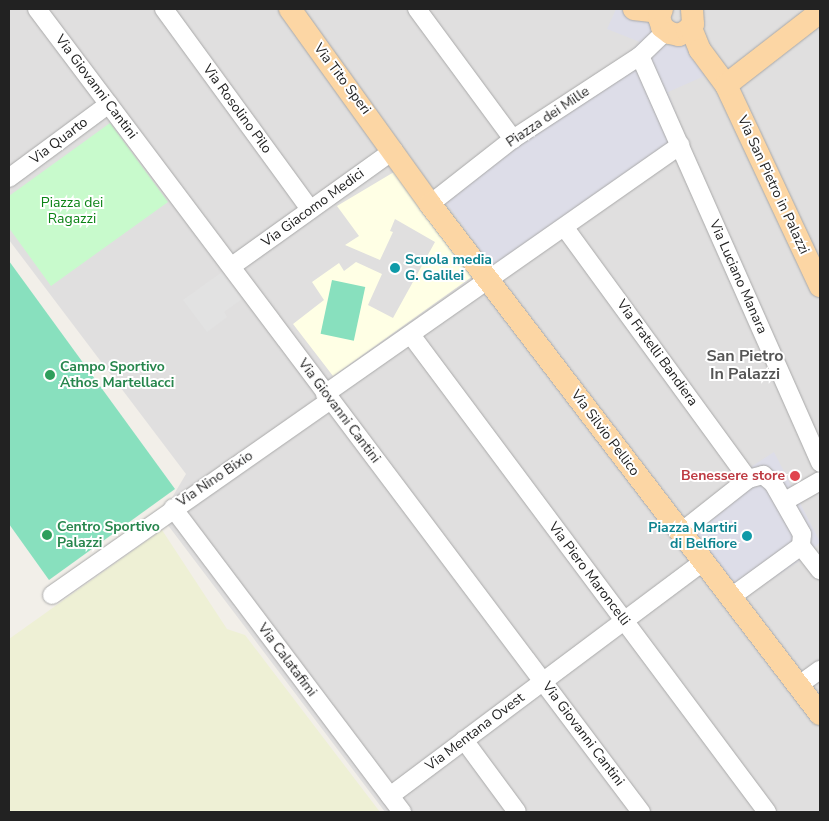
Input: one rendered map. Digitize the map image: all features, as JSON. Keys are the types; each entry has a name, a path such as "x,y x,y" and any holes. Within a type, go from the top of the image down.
{"main road":[{"name":"Via Tito Speri","path":"290,9 394,150"},
{"path":"634,9 663,17 679,35 692,18"},
{"path":"726,85 820,12"},
{"name":"Via San Pietro in Palazzi","path":"692,18 700,50 726,85 819,279"},
{"name":"Via Silvio Pellico","path":"394,150 430,204 820,714"}],"street":[{"name":"Via Giovanni Cantini","path":"38,9 641,812"},
{"name":"Via Rosolino Pilo","path":"164,9 310,209"},
{"path":"417,9 512,139"},
{"name":"Piazza dei Mille","path":"430,204 512,139 640,56 663,17"},
{"name":"Via Luciano Manara","path":"640,56 820,463"},
{"name":"Via Quarto","path":"9,178 109,104"},
{"path":"489,281 680,145"},
{"name":"Via Giacomo Medici","path":"232,266 394,150"},
{"name":"Via Fratelli Bandiera","path":"566,228 748,479"},
{"name":"Via Nino Bixio","path":"52,596 411,335 489,281"},
{"name":"Via Piero Maroncelli","path":"411,335 768,812"},
{"path":"681,532 748,479 763,475 768,478 785,501 802,534 801,546 820,570"},
{"path":"785,501 820,481"},
{"name":"Via Calatafimi","path":"173,508 402,812"},
{"path":"731,597 801,546"},
{"name":"Via Mentana Ovest","path":"390,796 704,562"},
{"path":"799,686 820,670"},
{"path":"464,740 517,812"}],"shaded area":[{"path":"9,9 820,9 820,812 385,812 161,516 186,474 9,240"},
{"path":"616,9 634,15 651,16 652,30 665,46 682,42 709,74 668,92 682,131 675,148 495,270 437,190 622,60 640,42 607,29"},
{"path":"394,172 473,276 333,376 293,324 324,300 312,282 339,263 344,271 356,262 382,274 368,305 393,318 435,242 395,219 390,231 393,232 380,260 345,245 359,236 337,206"},
{"path":"222,272 242,299 224,312 227,317 207,332 183,300"},
{"name":"Piazza Martiri di Belfiore","path":"774,452 820,542 808,555 736,603 676,526 743,472"},
{"path":"162,530 227,629 245,635 380,812 9,812 9,639"}],"green space":[{"name":"Piazza dei Ragazzi","path":"110,123 168,202 51,286 9,228 9,196"},
{"name":"Campo Sportivo Athos Martellacci","path":"9,261 175,489 49,580 9,524"},
{"path":"332,280 365,287 354,341 321,334"}],"place":[{"name":"Scuola media G. Galilei","path":"395,268"},
{"name":"Campo Sportivo Athos Martellacci","path":"50,375"},
{"name":"Benessere store","path":"795,476"},
{"name":"Centro Sportivo Palazzi","path":"47,535"},
{"name":"Piazza Martiri di Belfiore","path":"747,536"}],"district":[{"name":"San Pietro In Palazzi","path":"745,365"}]}
